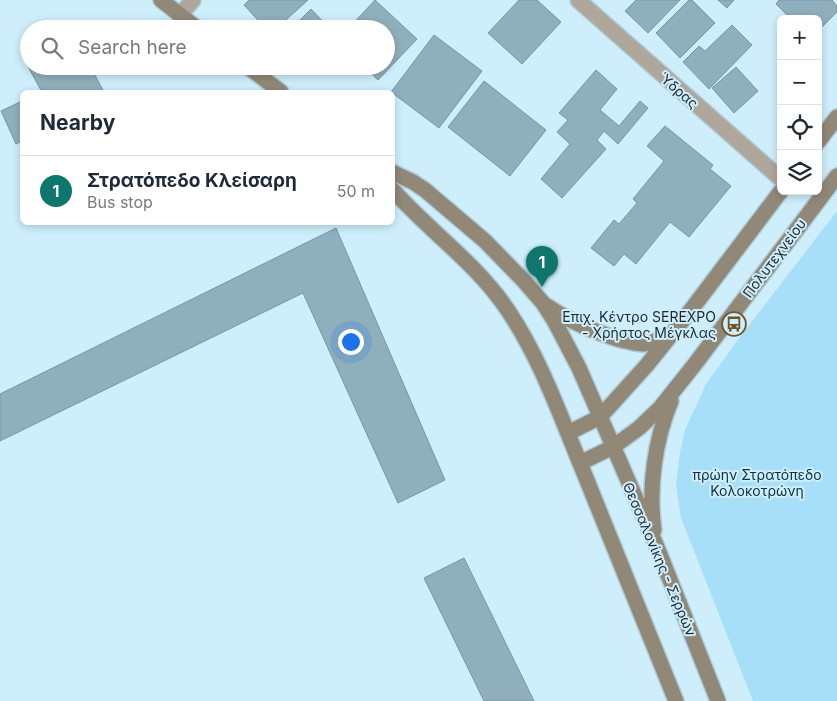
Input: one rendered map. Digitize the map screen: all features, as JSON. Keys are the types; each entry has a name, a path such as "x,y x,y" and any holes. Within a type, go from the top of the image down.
{"main road":[{"path":"161,0 186,20"},
{"path":"259,75 278,90"},
{"path":"822,137 837,117"},
{"path":"395,173 413,182 461,220 504,260 543,303 555,312 576,323 637,344 653,342 668,335 676,328"},
{"name":"Πολυτεχνείου","path":"580,463 613,447 655,414 837,176"},
{"path":"395,192 473,267 506,307 518,326 539,365 568,433 676,701"},
{"path":"568,433 600,417 647,365 778,195"},
{"name":"Θεσσαλονίκης - Σερρών","path":"543,303 579,368 657,546 718,701"},
{"path":"657,546 652,509 653,475 663,424 675,388"}],"street":[{"path":"180,15 192,0"},
{"name":"Ύδρας","path":"578,0 777,175"}],"green space":[{"name":"πρώην Στρατόπεδο Κολοκοτρώνη","path":"837,211 837,701 753,701 681,518 676,485 680,452 685,430 706,384"}],"building":[{"path":"249,0 308,0 286,20 258,20 244,5"},
{"path":"375,0 417,39 395,62 395,20 356,20"},
{"path":"519,0 537,0 561,22 522,64 488,33"},
{"path":"636,0 680,0 648,33 625,11"},
{"path":"689,0 692,0 715,23 680,58 656,33"},
{"path":"718,0 734,0 727,8"},
{"path":"779,0 832,0 837,6 837,12 822,27 822,15 787,15 776,4"},
{"path":"311,9 321,20 300,20"},
{"path":"732,25 752,45 709,89 683,62 699,46 705,51"},
{"path":"434,35 482,71 439,128 395,95 395,90 393,90"},
{"path":"736,67 758,91 734,113 712,88"},
{"path":"596,70 617,89 600,110 619,126 640,101 648,108 618,144 604,131 597,140 606,149 562,198 541,179 570,144 557,132 568,120 559,113"},
{"path":"33,75 95,75 103,90 41,90"},
{"path":"373,75 383,75 378,80"},
{"path":"484,81 546,130 510,176 448,127"},
{"path":"20,102 20,142 16,144 1,111"},
{"path":"665,126 713,165 710,169 731,186 689,237 670,222 636,264 624,254 614,266 591,248 614,220 619,224 637,203 633,199 664,161 647,146"},
{"path":"336,228 445,480 398,503 303,293 0,441 0,394"},
{"path":"464,558 534,701 484,701 424,578"}],"place":[{"name":"Στρατόπεδο Κλείσαρη","path":"542,287"},
{"name":"Επιχ. Κέντρο SEREXPO - Χρήστος Μέγκλας","path":"734,324"}]}
